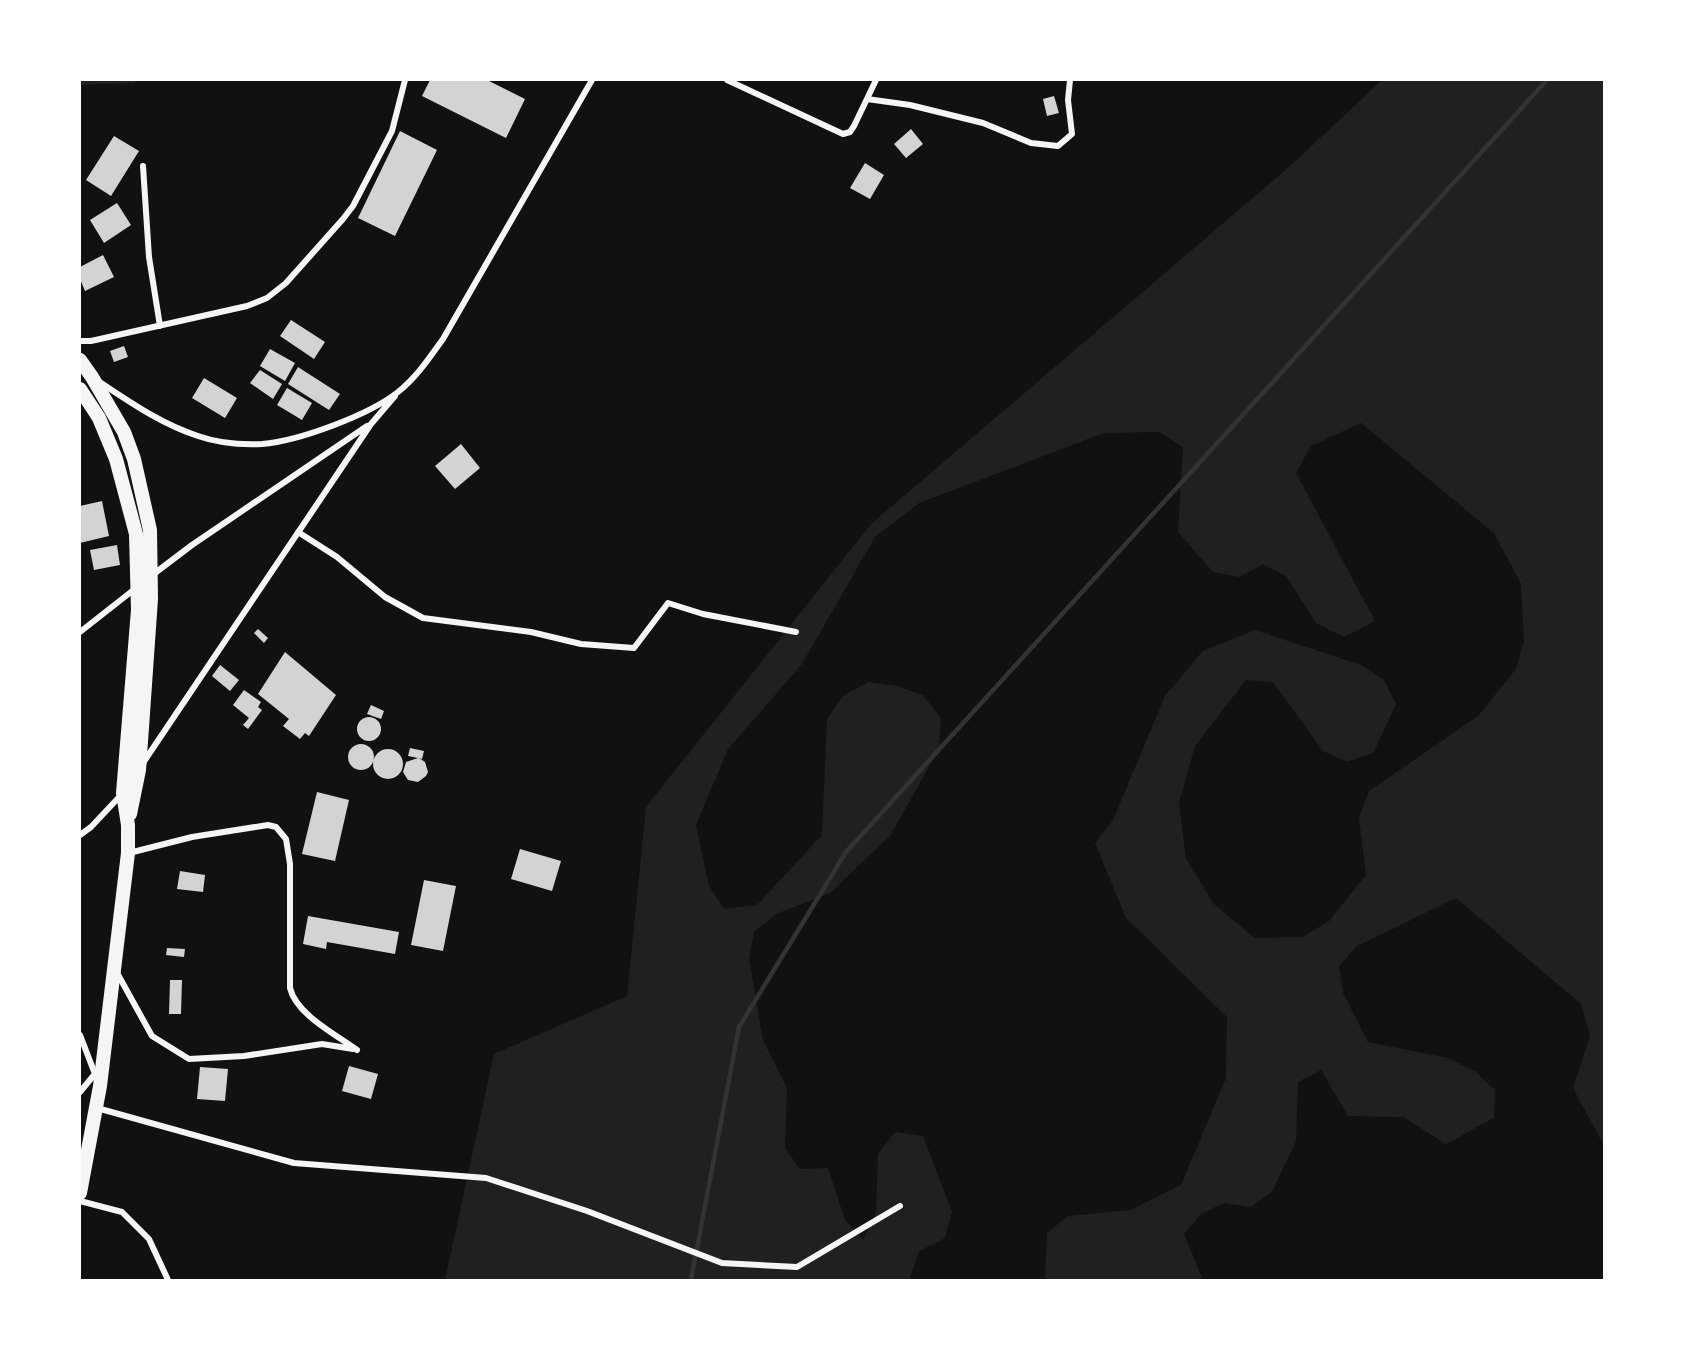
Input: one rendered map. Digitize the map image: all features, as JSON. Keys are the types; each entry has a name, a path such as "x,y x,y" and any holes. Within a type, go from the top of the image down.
{"main road":[{"path":"80,360 124,432 134,459 150,530 151,599 139,770 128,825"},
{"path":"80,389 99,418 116,459 136,534 138,610 123,793 128,825 128,853 97,1080 97,1108 80,1193"}],"street":[{"path":"80,342 247,306 267,298 286,283 352,206 392,131 405,80"},
{"path":"80,835 123,793 372,423 423,367 443,339 592,80"},
{"path":"727,80 843,134 850,132 854,126 876,80"},
{"path":"867,99 910,105 983,123 1031,143 1058,146 1072,134 1068,100 1070,80"},
{"path":"143,166 149,257 160,326"},
{"path":"92,377 137,408 170,424 199,437 229,443 263,444 291,438 352,416 398,392"},
{"path":"80,632 192,545 372,423"},
{"path":"298,532 337,557 386,597 423,618 531,632 581,644 634,648 668,603 703,614 796,632"},
{"path":"114,968 152,1036 189,1059 244,1056 322,1044 357,1050 308,1014 293,999 290,988 290,864 286,839 276,827 268,825 210,833 128,853"},
{"path":"80,1035 97,1080 80,1092"},
{"path":"97,1108 294,1163 486,1178 587,1211 722,1263 797,1267 900,1206"},
{"path":"80,1201 122,1212 149,1239 168,1281"}],"shaded area":[{"path":"80,80 137,80 135,83 80,85"},
{"path":"1382,80 1604,80 1604,1146 1573,1088 1590,1036 1581,1004 1456,898 1357,946 1339,966 1343,993 1368,1042 1448,1058 1476,1072 1495,1090 1494,1118 1446,1144 1403,1117 1348,1116 1321,1070 1298,1082 1296,1141 1272,1192 1251,1207 1223,1203 1201,1214 1184,1234 1203,1280 1045,1280 1047,1233 1068,1216 1131,1210 1181,1185 1226,1078 1227,1017 1126,918 1095,843 1113,820 1165,696 1203,651 1255,630 1361,665 1384,680 1396,704 1374,752 1347,762 1323,751 1273,682 1246,680 1195,746 1179,803 1186,859 1214,904 1255,938 1303,937 1329,921 1366,875 1359,818 1369,791 1478,716 1516,669 1524,641 1521,584 1494,533 1361,423 1311,446 1296,473 1375,621 1344,637 1316,623 1286,576 1263,564 1239,577 1213,572 1178,532 1183,447 1159,432 1104,433 919,503 875,537 802,664 728,749 696,825 709,886 724,909 757,905 822,835 827,719 843,696 868,682 896,686 923,695 941,718 939,749 890,836 830,893 776,914 754,932 749,958 763,1040 787,1088 785,1148 800,1169 828,1168 845,1220 863,1240 876,1213 878,1154 895,1132 923,1136 952,1212 945,1238 919,1251 910,1278 912,1280 445,1280 494,1054 627,996 646,807 871,524 1289,167"}],"building":[{"path":"430,80 487,80 525,99 506,138 422,96"},
{"path":"1054,96 1059,113 1047,116 1043,99"},
{"path":"911,129 923,144 906,158 894,144"},
{"path":"400,131 437,150 395,236 358,218"},
{"path":"114,136 139,151 111,196 86,180"},
{"path":"865,163 884,175 870,199 850,188"},
{"path":"117,203 131,225 104,243 90,220"},
{"path":"103,255 114,277 85,291 80,279 80,267"},
{"path":"291,320 325,342 314,359 280,336"},
{"path":"124,346 128,357 114,362 110,351"},
{"path":"270,349 295,363 285,381 260,366"},
{"path":"298,367 340,394 329,410 288,384"},
{"path":"260,370 282,384 273,399 250,383"},
{"path":"204,378 237,398 225,418 192,398"},
{"path":"287,388 312,403 302,420 277,405"},
{"path":"461,444 480,468 455,489 435,466"},
{"path":"102,501 109,536 80,543 80,506"},
{"path":"117,545 120,565 94,570 90,550"},
{"path":"258,629 268,638 264,643 254,633"},
{"path":"285,652 336,695 309,736 305,733 300,739 283,726 289,719 258,694"},
{"path":"220,665 239,680 230,691 212,676"},
{"path":"244,690 261,702 258,707 262,710 248,729 243,725 249,718 233,705"},
{"path":"371,705 384,711 381,719 367,714"},
{"path":"369,717 378,720 381,729 378,738 369,741 360,738 357,729 360,720"},
{"path":"361,744 370,748 374,757 370,766 361,770 352,766 348,757 352,748"},
{"path":"410,748 424,751 422,759 419,758 425,762 428,772 418,782 408,780 403,772 406,762 418,758 408,756"},
{"path":"388,749 394,750 402,758 402,770 394,778 388,779 382,778 374,770 373,764 374,758 382,750"},
{"path":"317,792 349,800 335,861 302,854"},
{"path":"520,849 561,861 552,891 511,879"},
{"path":"180,871 205,875 203,892 177,889"},
{"path":"424,880 456,886 443,951 411,945"},
{"path":"308,916 399,932 395,954 327,942 326,949 303,944"},
{"path":"167,948 185,949 184,957 166,955"},
{"path":"170,980 182,980 181,1014 169,1014"},
{"path":"349,1066 378,1074 371,1099 342,1091"},
{"path":"200,1067 228,1069 225,1101 197,1099"}],"waterway":[{"path":"691,1280 739,1027 846,852 1547,80"}]}
